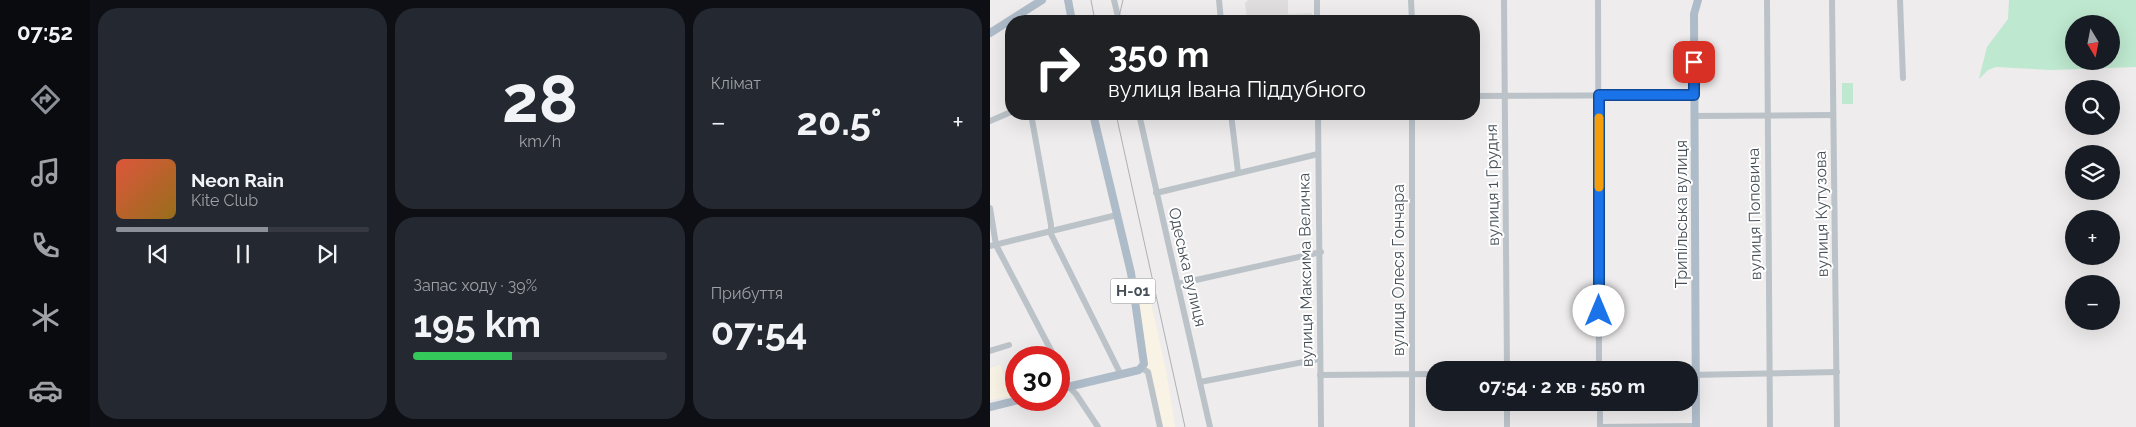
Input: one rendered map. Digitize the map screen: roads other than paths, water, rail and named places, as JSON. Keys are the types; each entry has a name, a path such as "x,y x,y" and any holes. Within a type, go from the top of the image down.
{"main road":[{"path":"1018,15 1042,0"},
{"path":"1068,0 1071,15"},
{"path":"1694,14 1698,0"},
{"name":"Трипільська вулиця","path":"1693,361 1694,14"},
{"path":"990,33 1005,23"},
{"name":"Н-01","path":"1094,120 1131,273 1144,358 1142,368"},
{"path":"1070,386 1142,368"},
{"path":"990,407 1005,403"},
{"name":"Трипільська вулиця","path":"1695,411 1696,426"}],"street":[{"path":"1114,0 1118,15"},
{"path":"1219,0 1220,15"},
{"path":"1317,0 1317,15"},
{"path":"1412,0 1412,15"},
{"name":"вулиця 1 Грудня","path":"1504,0 1507,361"},
{"path":"1598,0 1599,361"},
{"name":"Трипільська вулиця","path":"1694,0 1694,14"},
{"name":"вулиця Поповича","path":"1768,0 1767,115 1770,427"},
{"name":"вулиця Кутузова","path":"1832,0 1837,427"},
{"path":"1900,0 1903,78"},
{"path":"1480,96 1694,95"},
{"path":"990,120 1005,114"},
{"path":"1694,116 1833,115"},
{"path":"1032,120 1051,231 1120,374"},
{"name":"Одеська вулиця","path":"1140,120 1210,427"},
{"path":"1233,120 1238,172"},
{"name":"вулиця Максима Величка","path":"1318,120 1321,252 1320,427"},
{"name":"вулиця Олеся Гончара","path":"1412,120 1412,427"},
{"path":"1156,193 1318,154"},
{"path":"990,208 993,246 1048,346"},
{"path":"993,246 1117,215"},
{"path":"1178,284 1321,252"},
{"path":"991,350 1009,345"},
{"path":"1200,382 1319,359"},
{"path":"1142,368 1148,372 1160,427"},
{"path":"1698,375 1770,375 1837,372"},
{"path":"1320,375 1426,374"},
{"path":"1070,388 1098,427"},
{"path":"1507,411 1507,427"},
{"path":"1600,411 1600,427 1696,426"}],"railway":[{"path":"1091,0 1094,15"},
{"path":"1119,15 1123,0"},
{"path":"1117,120 1185,427"}]}
